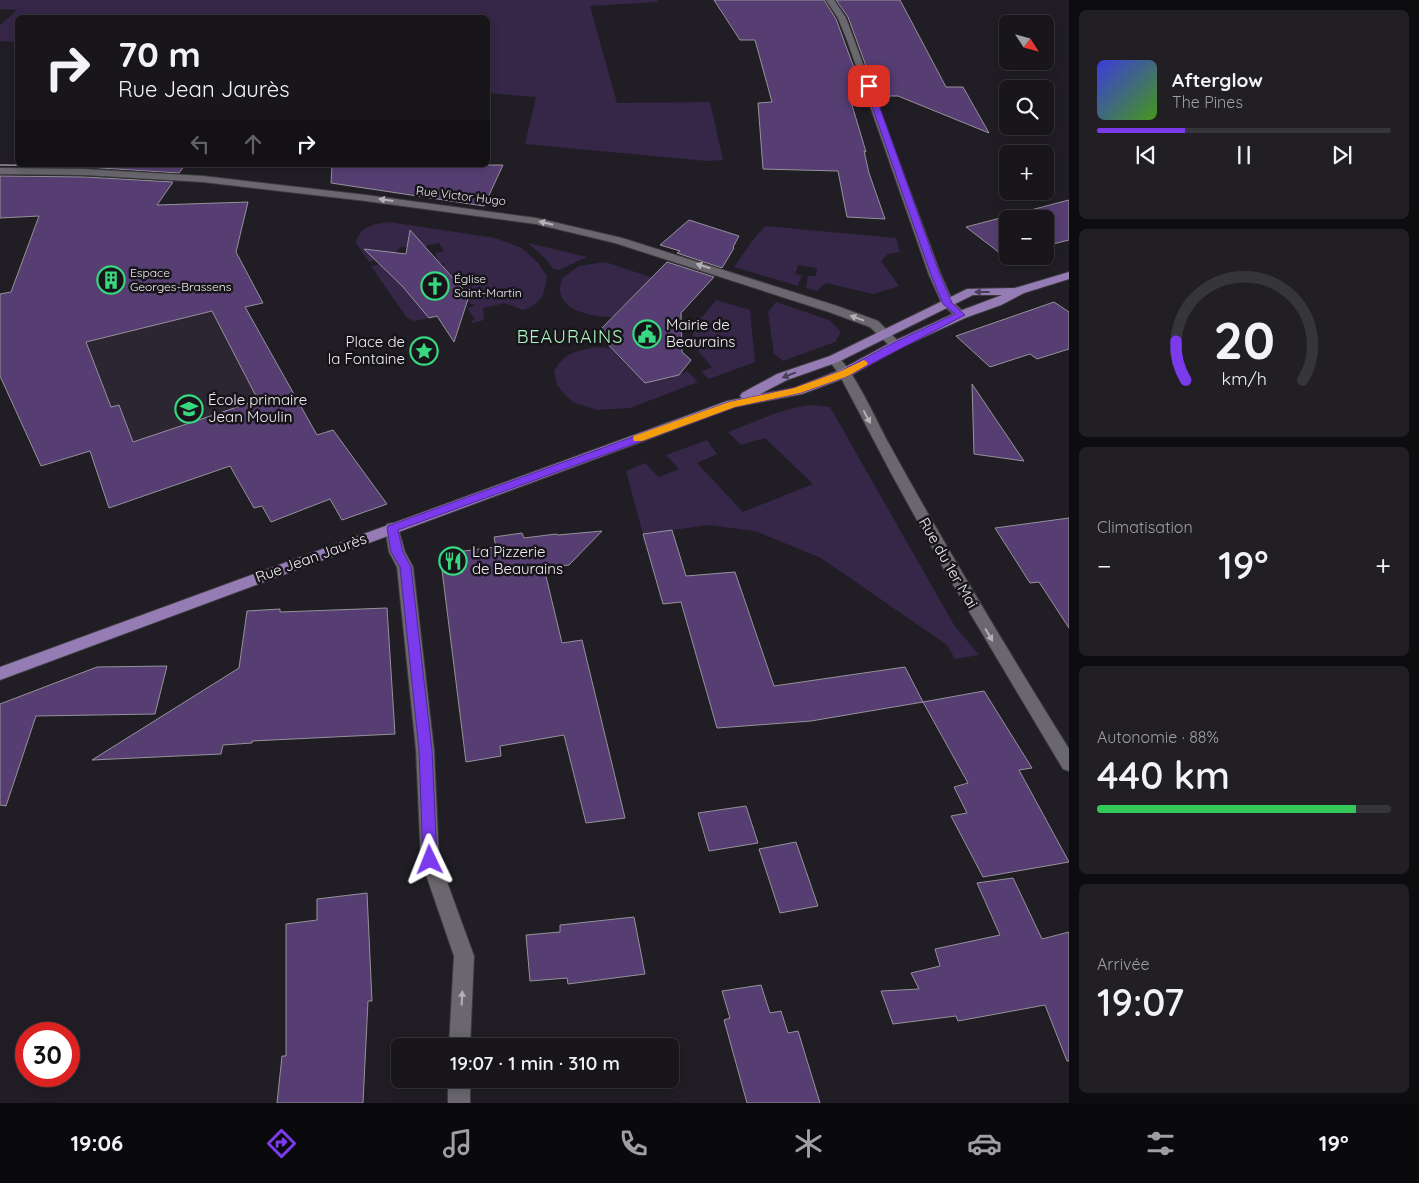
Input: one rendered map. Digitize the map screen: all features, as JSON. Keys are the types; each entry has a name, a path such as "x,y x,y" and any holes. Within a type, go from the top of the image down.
{"main road":[{"name":"Rue Jean Jaurès","path":"0,674 732,404 797,391 845,374 896,345 961,315 997,302 1020,290 1069,275"},
{"path":"732,404 782,377 834,358 971,292 1020,290"}],"street":[{"path":"830,0 842,18 851,40 930,262 948,304 961,315"},
{"name":"Rue Victor Hugo","path":"0,171 85,172 203,179 512,217 618,240 833,309 874,324 896,345"},
{"name":"Rue du 1er Mai","path":"834,358 845,374 905,487 990,637 1069,764"},
{"path":"392,528 397,552 406,567 425,750 430,860 464,956 460,1038"},
{"path":"459,1088 459,1103"}],"shaded area":[{"path":"0,0 657,0 658,2 590,6 617,103 710,102 723,160 707,161 525,144 536,97 490,93 490,15 15,15 15,42 0,41 0,25 17,10 0,9"},
{"path":"389,222 495,238 522,248 539,264 547,277 543,294 534,305 523,310 505,303 483,308 484,320 472,323 475,319 467,308 476,305 471,304 458,286 460,286 459,283 455,284 449,275 452,274 448,273 442,266 445,265 443,263 440,264 435,256 437,255 435,253 444,251 439,243 400,247 395,253 369,262 356,243 360,233 368,227"},
{"path":"765,226 896,238 900,252 888,254 881,261 899,286 873,294 826,283 817,291 806,288 808,276 816,276 817,268 798,265 795,274 802,275 798,286 734,267"},
{"path":"528,243 587,257 559,270 553,269 546,259"},
{"path":"605,262 686,289 661,290 644,285 612,317 597,316 572,308 562,297 560,289 562,278 579,266"},
{"path":"391,264 429,318 414,321 407,318 371,266"},
{"name":"École primaire Jean Moulin","path":"250,278 263,303 247,307 260,334 282,447 109,508 63,369 70,345 168,297"},
{"path":"716,300 750,310 755,362 709,379 701,372 712,367 691,343 696,320 703,316"},
{"path":"776,302 829,320 841,332 835,342 783,361 774,354 768,312"},
{"path":"595,347 610,348 645,383 666,377 669,379 687,371 698,382 630,408 597,410 573,402 557,385 554,371 567,356"},
{"path":"813,405 830,407 954,625 979,655 955,659 947,645 821,558 755,531 709,525 643,534 626,471 645,463 659,477 679,469 666,455 707,440 717,454 697,463 743,512 813,484 765,438 741,445 728,432 780,412"}],"building":[{"path":"714,0 824,0 836,19 864,95 849,95 866,152 864,151 869,173 885,219 847,217 838,171 763,169 758,103 772,102 755,40 740,40"},
{"path":"836,0 900,0 946,87 963,87 989,133 898,96 877,96 848,17"},
{"path":"490,165 503,165 484,206 331,183 332,167 490,167"},
{"path":"85,167 184,167 179,173"},
{"path":"0,176 85,177 173,182 157,205 248,202 236,252 263,303 245,307 317,435 333,430 387,504 342,520 330,499 271,522 262,506 254,508 230,466 109,508 90,451 41,466 0,376 0,294 11,292 39,216 0,218","holes":["212,311 258,400 133,442 119,405 111,407 86,342"]},
{"path":"1069,200 1069,240 1054,244 1054,210 1031,210"},
{"path":"999,218 999,252 966,227"},
{"path":"689,220 739,236 722,268 677,253 680,251 660,245"},
{"name":"Église Saint-Martin","path":"410,230 469,296 454,342 437,316 429,318 403,287 364,249 406,254"},
{"name":"Mairie de Beaurains","path":"667,262 714,277 681,313 682,352 691,360 679,375 645,383 597,333"},
{"path":"1054,302 1069,312 1069,349 1037,359 1030,354 990,367 956,336"},
{"path":"972,384 1024,461 974,454"},
{"path":"1069,518 1069,628 1039,582 1030,583 995,528"},
{"path":"672,530 686,576 735,572 774,686 905,667 923,702 811,721 717,728 681,602 663,604 643,534"},
{"path":"602,531 569,565 544,568 562,643 582,640 625,818 586,823 564,735 500,746 501,756 466,762 440,554 496,547 494,537 522,533 524,538"},
{"path":"387,608 395,734 252,741 252,743 223,745 221,754 92,760 239,668 247,611 280,609 280,612"},
{"path":"167,666 155,714 36,716 6,806 0,805 0,704 97,667"},
{"path":"984,691 1032,768 1019,770 1069,862 983,877 951,816 967,813 954,787 968,783 923,702"},
{"path":"746,806 758,843 709,851 698,813"},
{"path":"796,842 818,906 780,913 759,849"},
{"path":"1013,878 1042,939 1069,932 1069,1061 1067,1061 1045,1005 958,1021 956,1016 893,1024 881,991 919,989 911,973 940,966 935,949 1000,935 977,883"},
{"path":"367,893 372,1001 368,1001 363,1103 277,1103 282,1056 286,1056 286,924 317,920 317,899"},
{"path":"634,917 645,974 568,984 567,978 530,981 526,935 560,932 560,925"},
{"path":"761,985 770,1013 781,1011 788,1033 798,1031 820,1103 747,1103 724,1020 730,1018 722,991"}],"slow traffic":[{"path":"638,438 732,404 797,391 845,374 864,363"}],"place":[{"name":"Espace Georges-Brassens","path":"111,280"},
{"name":"Église Saint-Martin","path":"435,286"},
{"name":"Mairie de Beaurains","path":"647,334"},
{"name":"Place de la Fontaine","path":"424,351"},
{"name":"École primaire Jean Moulin","path":"189,409"},
{"name":"La Pizzerie de Beaurains","path":"453,561"}],"district":[{"name":"BEAURAINS","path":"570,337"}],"route":[{"path":"430,860 425,750 406,567 397,552 392,528 732,404 797,391 845,374 896,345 961,315 948,304 935,275 869,86"}]}
